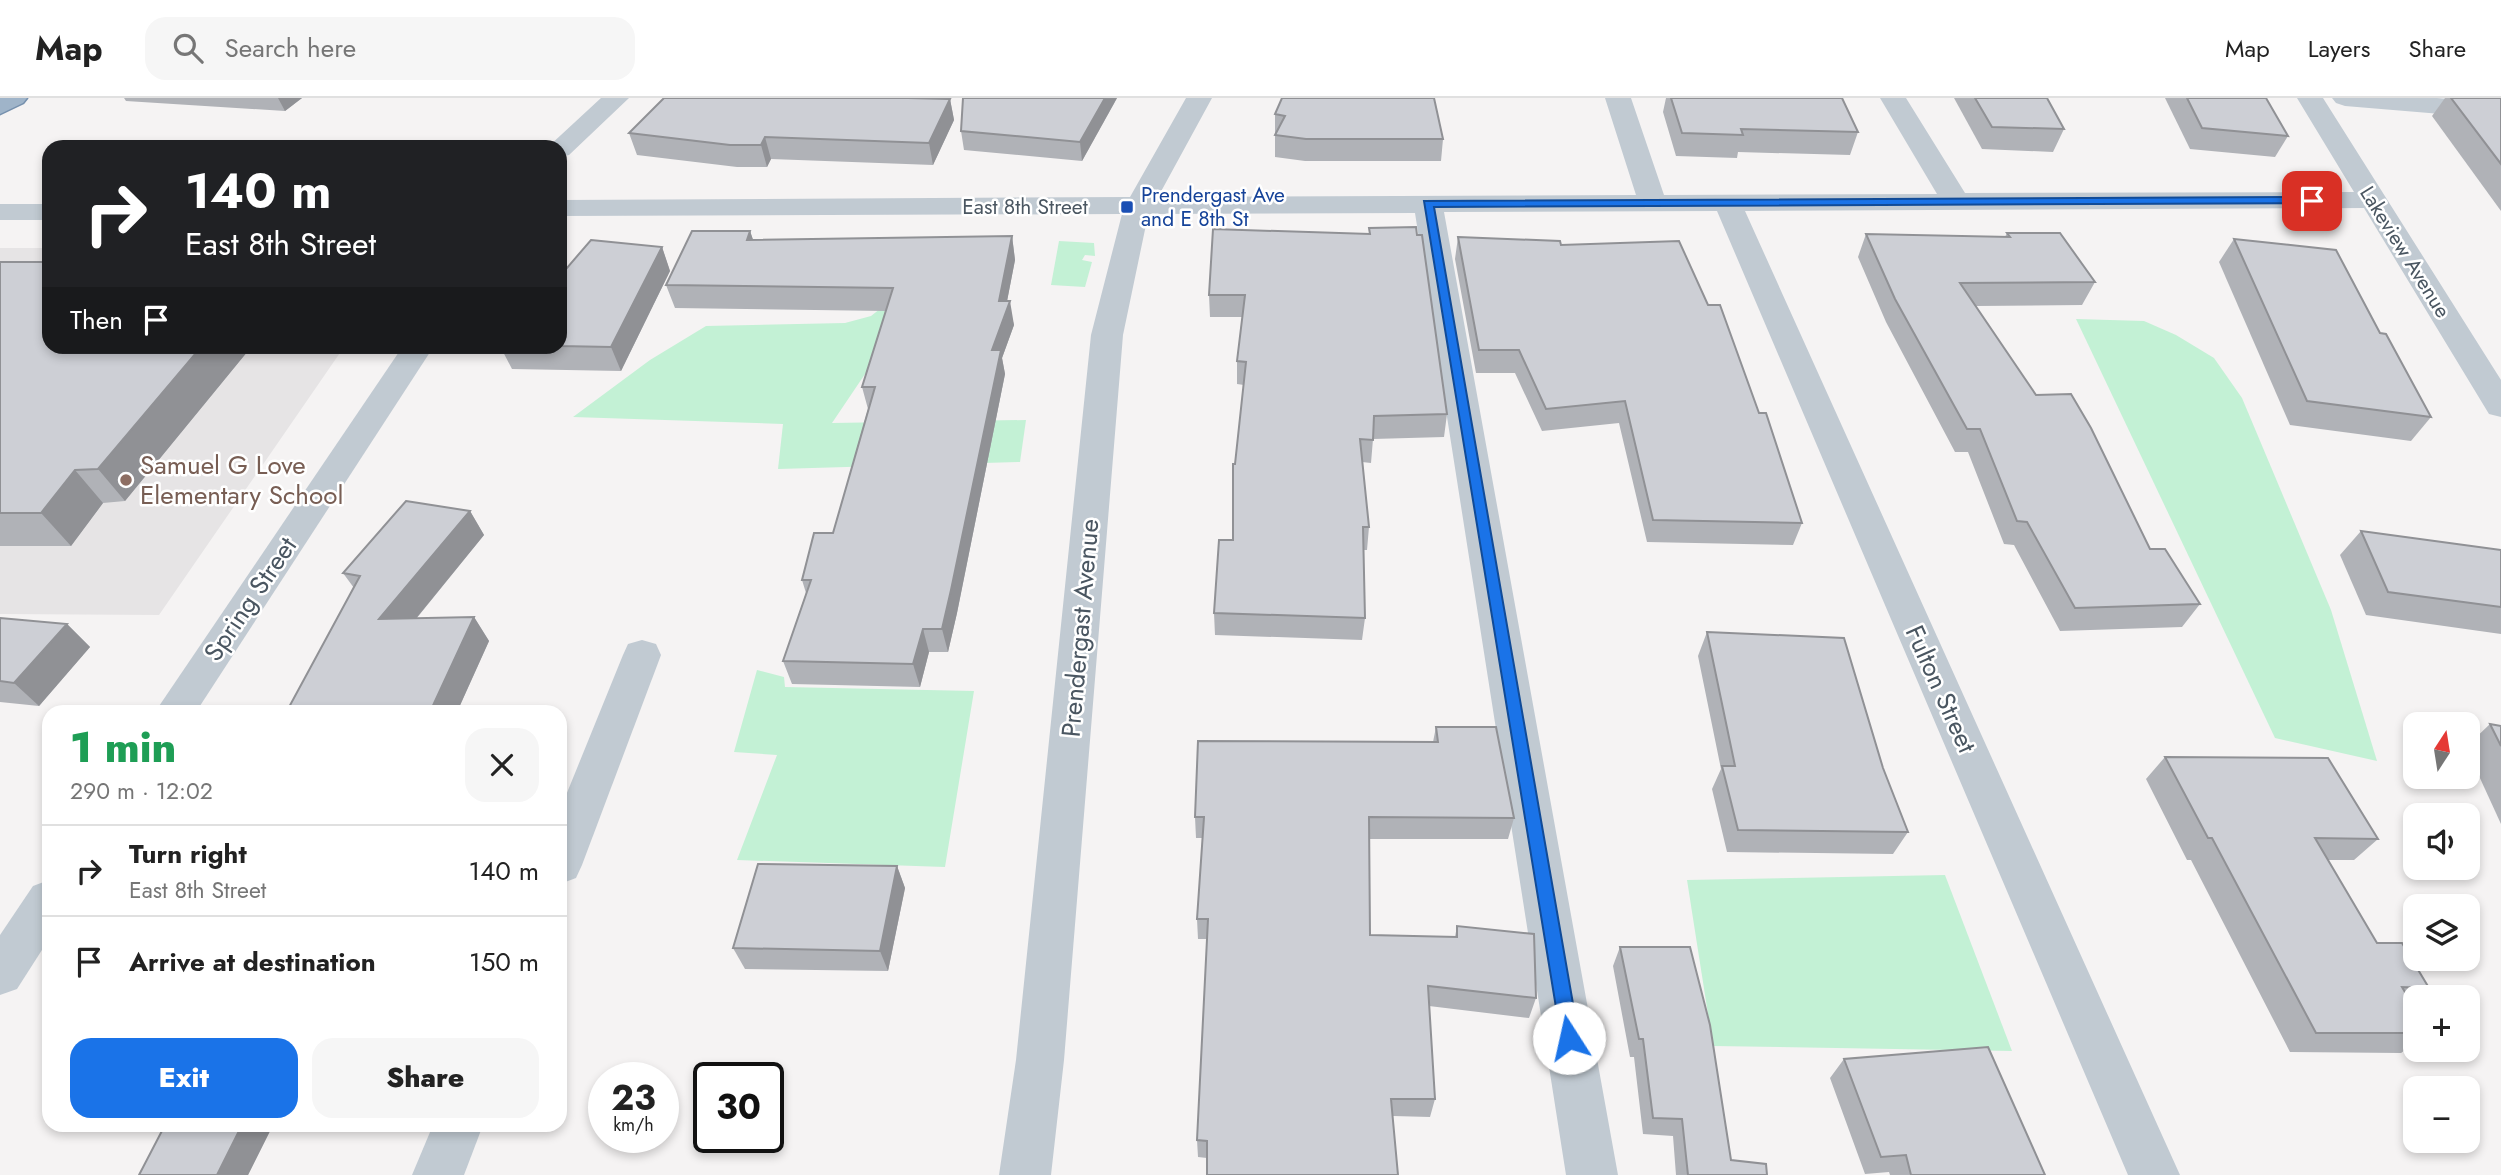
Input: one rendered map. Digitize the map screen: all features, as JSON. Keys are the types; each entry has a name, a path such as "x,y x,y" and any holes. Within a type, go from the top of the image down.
{"highway":[{"path":"0,106 14,98"}],"street":[{"path":"567,143 616,98"},
{"name":"Prendergast Avenue","path":"1026,1175 1040,1060 1107,335 1128,240 1139,206 1199,98"},
{"path":"1618,98 1653,204"},
{"path":"1893,98 1957,203"},
{"name":"Lakeview Avenue","path":"2309,98 2501,406"},
{"path":"2345,98 2501,111"},
{"name":"East 8th Street","path":"567,208 2373,200"},
{"path":"1428,204 1592,1175"},
{"name":"Fulton Street","path":"1728,204 2154,1175"},
{"path":"0,212 42,212"},
{"name":"Spring Street","path":"180,705 414,354"},
{"path":"567,847 642,655"},
{"path":"0,974 42,911"},
{"path":"438,1175 455,1132"}],"shaded area":[{"name":"Samuel G Love Elementary School","path":"0,248 42,248 42,354 339,354 159,615 0,614"}],"green space":[{"path":"1059,241 1094,243 1095,256 1085,255 1082,260 1092,262 1085,287 1051,285"},
{"path":"923,288 832,423 1026,420 1020,462 778,469 783,424 573,417 650,360 706,326 845,323 871,316 890,301"},
{"path":"2076,319 2144,321 2176,335 2214,358 2242,398 2331,610 2377,761 2275,738"},
{"path":"757,670 784,677 785,687 974,691 945,867 737,860 777,755 734,752"},
{"path":"1945,875 2012,1051 1713,1046 1687,880"}],"building":[{"path":"664,98 950,99 929,143 765,137 761,145 730,145 629,133"},
{"path":"963,98 1105,98 1080,142 961,131"},
{"path":"1282,98 1434,98 1443,139 1306,139 1275,135 1285,116 1275,114"},
{"path":"1671,98 1842,98 1858,132 1741,129 1743,135 1682,133"},
{"path":"1975,98 2047,98 2064,129 1992,127"},
{"path":"2187,98 2266,98 2288,136 2202,128"},
{"path":"2451,98 2501,98 2501,164"},
{"path":"1416,227 1417,235 1422,235 1447,414 1374,416 1373,440 1360,439 1369,527 1363,527 1365,618 1214,613 1219,540 1233,540 1233,464 1246,362 1237,361 1245,295 1209,295 1213,229 1370,234 1369,228"},
{"path":"692,231 750,231 747,240 1012,236 999,301 1010,301 992,350 1001,350 942,629 923,629 913,664 783,661 811,580 802,580 814,533 833,533 875,387 862,387 893,288 666,285"},
{"path":"2007,233 2060,233 2095,282 1960,283 2036,395 2071,394 2091,428 2150,549 2165,549 2200,604 2075,608 2027,522 2017,521 1980,429 1967,429 1895,299 1866,234 2010,237"},
{"path":"1458,237 1560,241 1561,245 1679,241 1708,305 1720,305 1759,413 1766,413 1802,523 1653,520 1625,401 1546,409 1519,350 1479,350"},
{"path":"2234,239 2336,250 2380,333 2386,334 2431,417 2307,401"},
{"path":"591,240 662,247 611,347 567,346 567,268"},
{"path":"0,262 42,262 42,354 195,354 98,469 75,470 41,513 0,513"},
{"path":"406,501 470,511 379,619 474,617 433,705 290,705 360,576 343,573"},
{"path":"2361,531 2501,550 2501,607 2388,592"},
{"path":"0,618 67,624 14,683 0,681"},
{"path":"1707,632 1844,638 1883,768 1908,832 1738,830 1722,766 1735,766"},
{"path":"2490,724 2501,726 2501,746"},
{"path":"1436,727 1496,727 1514,818 1369,817 1370,935 1457,937 1457,926 1534,934 1536,998 1428,986 1435,1099 1391,1099 1398,1175 1207,1175 1207,1141 1197,1140 1208,919 1197,919 1204,817 1195,817 1198,741 1438,742"},
{"path":"2165,757 2328,758 2378,839 2315,838 2377,943 2402,943 2403,971 2419,971 2427,985 2403,985 2403,1033 2316,1033 2212,838 2208,838"},
{"path":"758,864 897,866 880,951 733,948"},
{"path":"1620,947 1690,947 1710,1025 1731,1160 1766,1164 1767,1175 1688,1175 1682,1119 1653,1118 1643,1039 1639,1039"},
{"path":"1988,1047 2045,1175 1911,1175 1906,1155 1881,1157 1844,1059"},
{"path":"161,1132 238,1132 217,1175 139,1175"}],"place":[{"name":"Prendergast Ave and E 8th St","path":"1127,207"},
{"name":"Samuel G Love Elementary School","path":"126,480"}],"route":[{"path":"1569,1038 1428,204 2312,201"}]}
